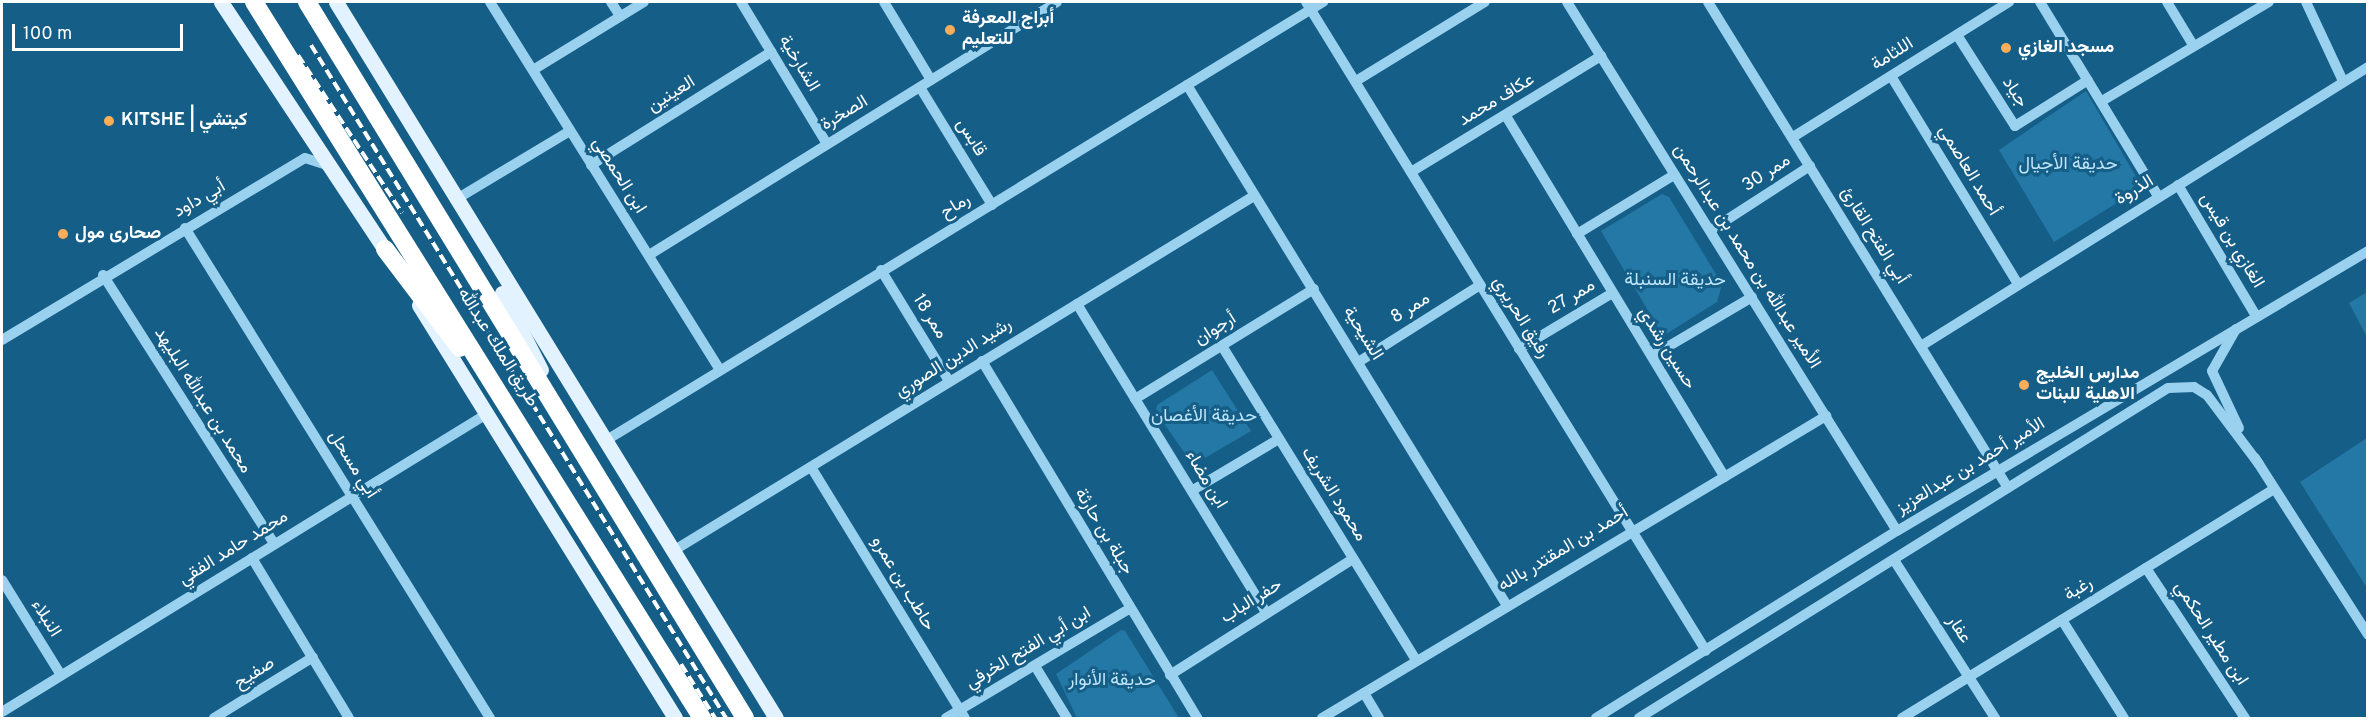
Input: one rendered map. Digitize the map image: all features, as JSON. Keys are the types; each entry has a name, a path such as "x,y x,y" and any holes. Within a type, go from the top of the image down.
{"highway":[{"name":"طريق الملك عبدالله","path":"254,2 702,718"},
{"name":"طريق الملك عبدالله","path":"307,2 744,718"},
{"path":"385,249 537,451"}],"main road":[{"path":"215,2 255,54"},
{"path":"222,2 327,165 385,249 485,415 675,718"},
{"path":"336,2 457,204 776,718"},
{"path":"457,204 564,426"}],"street":[{"name":"ابن الحمصي","path":"490,2 719,369"},
{"path":"611,2 620,16"},
{"path":"533,70 644,2"},
{"name":"الشارخية","path":"741,2 827,144"},
{"path":"884,2 931,80"},
{"name":"الصخرة","path":"649,255 827,144 921,89 931,80 1057,2"},
{"name":"رماح","path":"605,441 719,369 1187,85 1309,5 1323,2"},
{"path":"1356,81 1485,2"},
{"name":"الأمير عبدالله بن محمد بن عبدالرحمن","path":"1567,2 1674,175 1712,230 1897,531"},
{"name":"أبي الفتح القارئ","path":"1708,2 2008,488"},
{"name":"اللثامة","path":"1793,137 2009,2"},
{"path":"2040,2 2158,196"},
{"path":"2167,2 2193,45"},
{"path":"2102,101 2269,2"},
{"path":"2307,2 2343,81"},
{"name":"رفيق الحريري","path":"1309,5 1706,651"},
{"name":"جياد","path":"1957,35 2015,126 2088,80"},
{"name":"العينين","path":"591,165 771,52"},
{"name":"عكاف محمد","path":"1411,172 1601,56"},
{"name":"الذروة","path":"1922,346 2367,67"},
{"name":"أحمد العاصمي","path":"1891,76 2018,284"},
{"name":"الشيحية","path":"1187,85 1254,196 1360,361 1506,604"},
{"name":"قابس","path":"921,89 992,205"},
{"name":"حسين رشدي","path":"1506,116 1611,294 1652,356 1725,477"},
{"path":"457,204 570,131"},
{"name":"أبي داود","path":"2,340 103,275 305,158 327,165"},
{"name":"ممر 30","path":"1712,230 1810,166"},
{"path":"1576,234 1674,175"},
{"name":"الغازي بن قيس","path":"2178,185 2255,314"},
{"name":"رشيد الدين الصوري","path":"673,551 1254,196"},
{"name":"أبي مسحل","path":"185,228 490,718"},
{"name":"الأمير أحمد بن عبدالعزيز","path":"1596,718 1661,680 1897,531 2255,314 2367,251"},
{"name":"ممر 18","path":"881,270 949,381"},
{"name":"محمد بن عبدالله البليهد","path":"103,275 274,543"},
{"name":"ممر 8","path":"1360,361 1480,285"},
{"name":"أرجوان","path":"1136,399 1314,289"},
{"name":"ممر 27","path":"1519,348 1611,294"},
{"path":"1652,356 1752,297"},
{"name":"ابن مضاء","path":"1077,304 1193,490 1266,613"},
{"path":"2239,325 2212,371 2273,490 2367,635"},
{"name":"محمود الشريف","path":"1222,346 1416,660"},
{"name":"جبلة بن حارثة","path":"982,361 1197,718"},
{"name":"الأمير أحمد بن عبدالعزيز","path":"1639,718 2168,388 2181,386 2207,395 2259,464"},
{"name":"محمد حامد الفقي","path":"2,712 485,415"},
{"name":"أحمد بن المقتدر بالله","path":"1322,718 1506,604 1826,416"},
{"path":"1193,490 1279,439"},
{"name":"حاطب بن عمرو","path":"811,467 962,715"},
{"name":"رغبة","path":"1902,718 2273,490"},
{"path":"252,558 349,718"},
{"name":"حفر الباب","path":"1170,675 1353,559"},
{"name":"عفار","path":"1894,560 1995,718"},
{"name":"ابن مطير الحكمي","path":"2146,568 2245,718"},
{"name":"النبلاء","path":"2,580 61,675"},
{"name":"ابن أبي الفتح الخرفي","path":"946,718 962,715 1035,666 1130,609"},
{"path":"2062,620 2124,718"},
{"name":"صفيح","path":"214,718 313,657"},
{"path":"1035,666 1067,718"},
{"path":"1661,680 1672,698"},
{"path":"1364,693 1379,718"}],"green space":[{"name":"حديقة الأجيال","path":"2086,91 2138,180 2133,193 2054,242 1999,150"},
{"name":"حديقة السنبلة","path":"1662,194 1669,197 1722,284 1717,302 1663,336 1601,231"},
{"path":"2367,292 2367,337 2349,303"},
{"name":"حديقة الأغصان","path":"1212,370 1251,431 1193,465 1156,412 1157,405"},
{"path":"2367,438 2367,588 2300,482"},
{"name":"حديقة الأنوار","path":"1121,630 1125,631 1179,718 1077,718 1056,674"}],"railway":[{"path":"311,45 726,718"},
{"path":"298,55 402,213"},
{"path":"681,664 715,718"}],"place":[{"name":"أبراج المعرفة للتعليم","path":"950,30"},
{"name":"مسجد الغازي","path":"2006,48"},
{"name":"KITSHE | كيتشي","path":"109,121"},
{"name":"صحارى مول","path":"63,234"},
{"name":"مدارس الخليج الاهلية للبنات","path":"2024,385"}]}
